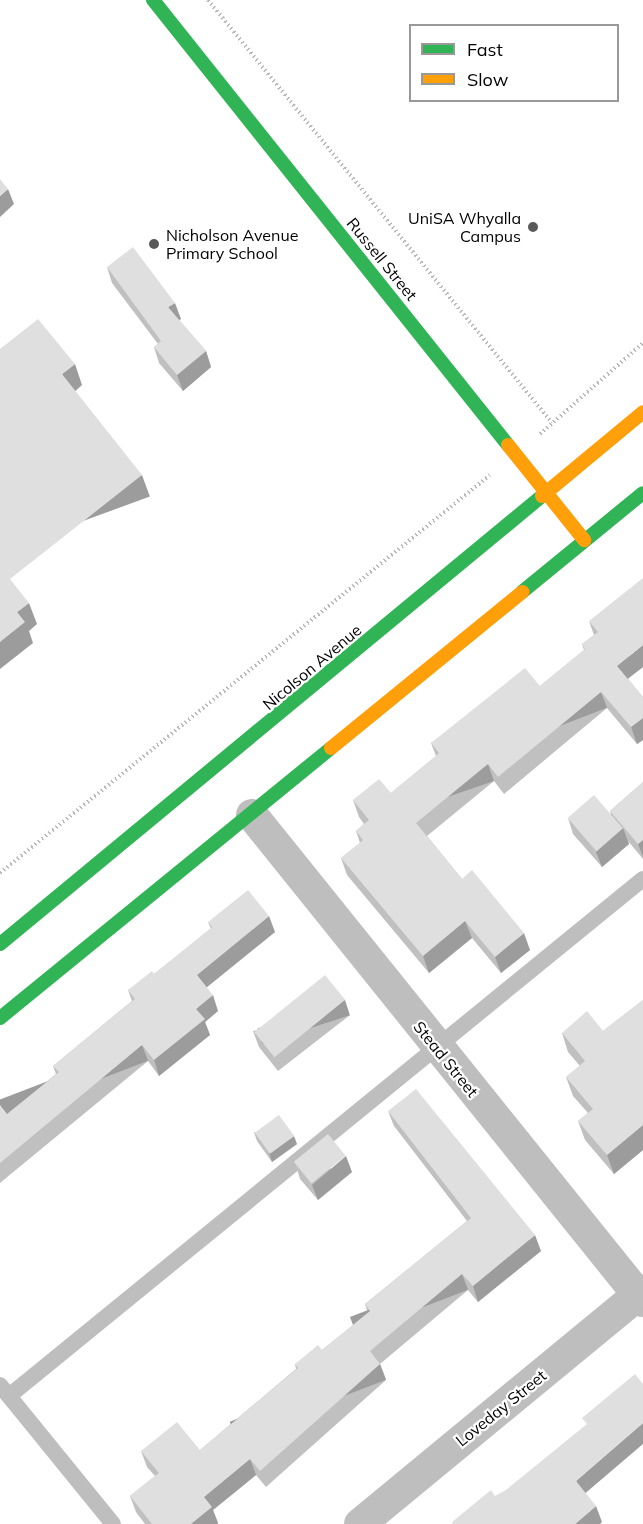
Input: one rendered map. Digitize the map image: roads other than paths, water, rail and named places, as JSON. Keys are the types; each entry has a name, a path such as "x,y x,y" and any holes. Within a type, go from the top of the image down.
{"main road":[{"name":"Russell Street","path":"153,0 548,492 584,540"},
{"name":"Nicolson Avenue","path":"0,944 643,412"},
{"path":"0,1018 252,815 643,493"}],"street":[{"name":"Stead Street","path":"252,815 436,1047 642,1296"},
{"name":"Loveday Street","path":"360,1524 642,1296"}],"lane":[{"path":"113,1524 4,1390 436,1047 643,879"}],"place":[{"name":"UniSA Whyalla Campus","path":"533,227"},
{"name":"Nicholson Avenue Primary School","path":"154,244"}]}
